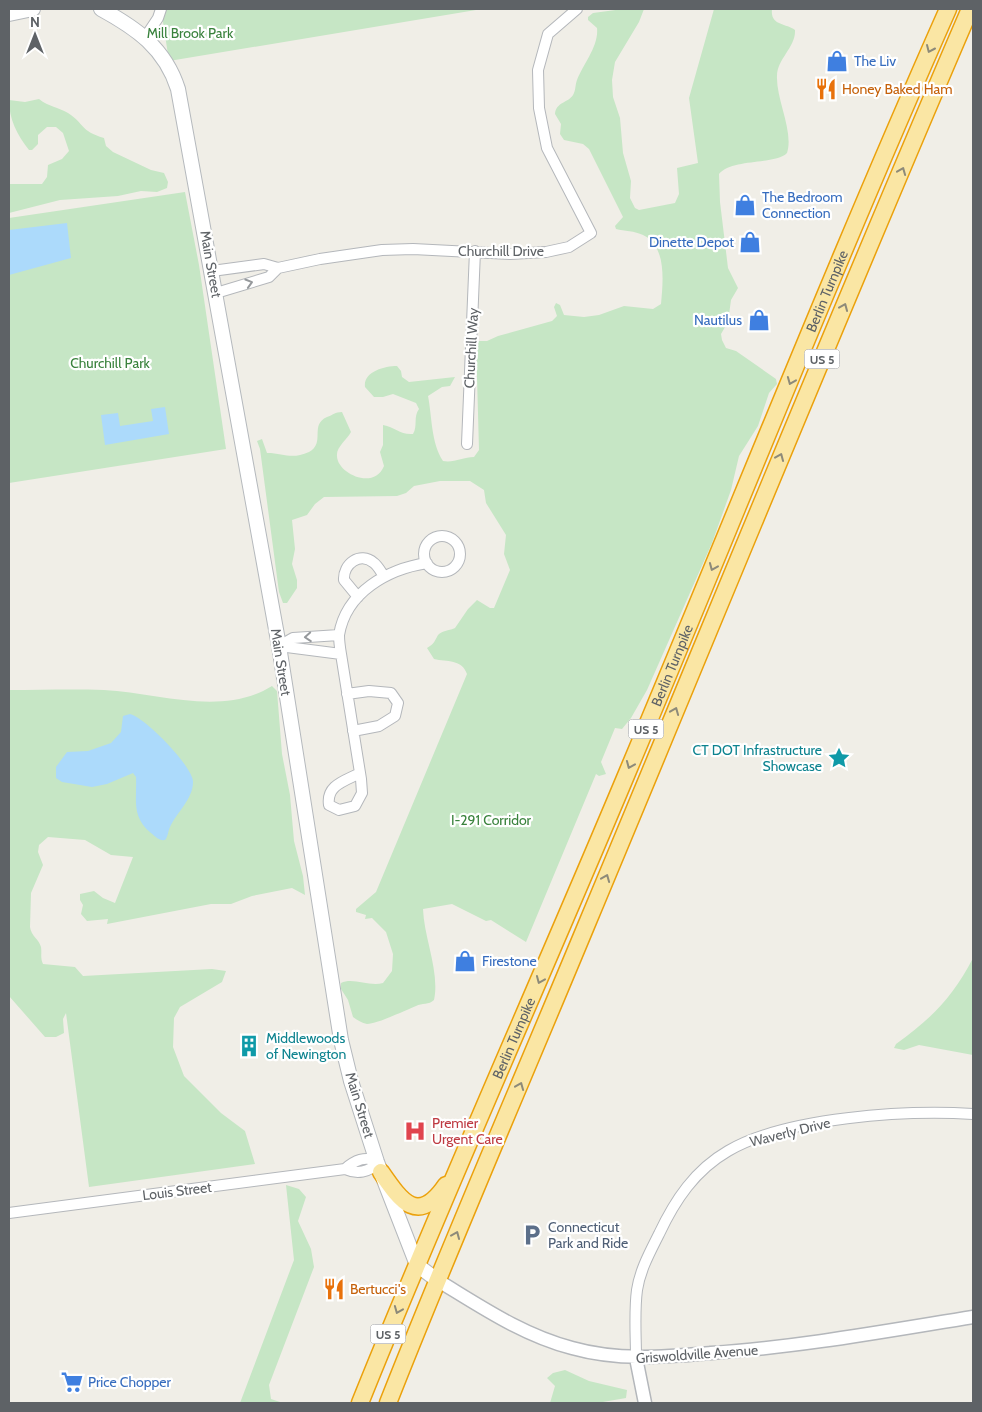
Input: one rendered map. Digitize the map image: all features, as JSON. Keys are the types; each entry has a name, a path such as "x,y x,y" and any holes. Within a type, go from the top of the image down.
{"highway":[{"name":"Berlin Turnpike","path":"360,1403 417,1265 559,935 863,206 948,9"},
{"name":"Berlin Turnpike","path":"388,1403 437,1280 749,530 970,9"},
{"path":"863,206 883,216"},
{"path":"732,522 749,530"},
{"path":"559,935 574,926 587,923"},
{"path":"379,1167 403,1202 417,1206 438,1197 458,1169"}],"main road":[{"path":"9,14 33,9"},
{"name":"Main Street","path":"101,9 146,36 164,58 178,89 279,646 341,1040 351,1081 379,1167 417,1265"},
{"path":"417,1265 437,1280"}],"street":[{"path":"146,36 158,18 160,9"},
{"name":"Churchill Drive","path":"212,271 264,264 278,268 320,259 382,250 530,253 569,247 591,233 547,148 539,108 538,70 548,34 577,9"},
{"name":"Churchill Way","path":"467,444 475,251"},
{"name":"Churchill Drive","path":"216,292 269,276 278,268"},
{"path":"358,597 344,580 346,566 353,560 366,559 374,562 384,576"},
{"path":"360,773 341,654 340,635 354,601 358,597 384,576 411,566 427,563"},
{"path":"279,646 293,638 340,635"},
{"path":"279,646 341,654"},
{"path":"347,694 370,691 391,693 398,703 395,716 379,726 353,731"},
{"name":"Waverly Drive","path":"636,1358 637,1291 645,1264 677,1198 706,1166 728,1151 751,1140 781,1131 858,1117 946,1113 973,1114"},
{"name":"Louis Street","path":"9,1213 345,1169 352,1172 379,1167"},
{"name":"Griswoldville Avenue","path":"437,1280 518,1328 546,1340 600,1355 636,1358 774,1349 973,1317"},
{"path":"636,1358 645,1403"}],"green space":[{"name":"Mill Brook Park","path":"161,9 482,9 169,61"},
{"name":"I-291 Corridor","path":"623,9 644,9 639,22 615,62 612,80 613,97 620,118 623,153 631,181 630,198 635,208 639,210 675,203 679,194 677,168 698,163 689,98 714,9 772,9 773,18 776,21 795,30 793,42 780,64 777,76 779,95 787,125 789,145 787,153 774,159 743,163 725,169 719,174 720,202 728,268 738,288 731,300 728,322 721,334 722,340 726,348 736,351 776,379 777,384 769,393 758,426 739,456 731,490 712,543 647,690 631,718 622,729 615,728 601,762 606,774 599,776 596,774 526,942 491,920 486,921 452,904 423,909 435,978 434,1000 377,1022 365,1024 353,1017 348,1000 341,989 341,983 351,981 372,984 383,983 392,971 393,954 386,932 372,918 365,919 366,915 356,912 356,909 376,892 467,674 465,669 458,663 434,659 427,648 433,644 439,634 455,628 468,609 477,600 490,608 494,608 510,570 504,554 506,535 486,503 484,490 470,481 440,481 414,486 406,493 397,496 324,497 315,504 307,515 292,520 295,549 292,564 297,580 297,588 287,603 283,603 279,592 260,449 257,441 262,439 267,453 297,456 309,452 316,444 319,425 322,420 342,412 351,432 338,450 339,462 349,473 357,477 372,477 379,473 384,466 380,452 383,445 383,425 408,434 413,434 415,428 416,415 419,409 416,403 393,394 374,397 365,387 367,377 375,371 397,366 401,371 402,377 409,382 455,377 450,386 442,387 428,396 434,438 443,461 474,457 479,450 476,341 487,341 498,336 552,321 557,316 554,307 556,303 560,305 564,315 584,317 599,315 624,306 653,309 661,304 663,275 660,256 656,247 651,240 643,235 616,229 615,226 623,217 589,149 583,144 564,140 560,134 561,124 555,114 558,107 573,95 577,80 596,41 597,28 588,20 588,17 593,13"},
{"path":"39,99 68,113 91,133 104,138 106,146 113,152 151,170 164,173 168,182 167,188 157,192 141,191 118,196 60,200 9,213 9,184 42,184 47,177 48,165 62,159 69,151 63,133 56,127 47,127 38,135 38,144 32,150 29,150 21,139 12,120 9,100 25,102"},
{"name":"Churchill Park","path":"185,192 199,265 226,449 9,483 9,218"},
{"path":"272,686 277,691 282,754 290,795 294,841 303,876 305,895 292,888 252,896 231,904 211,904 107,924 108,919 87,921 81,914 83,905 80,900 80,894 94,891 103,898 115,903 133,857 111,855 85,840 48,837 39,845 38,852 43,865 31,893 30,927 41,947 43,964 75,967 83,976 212,969 226,971 222,982 180,1007 174,1018 173,1047 184,1076 221,1113 245,1131 255,1164 89,1187 66,1013 63,1019 64,1033 56,1037 45,1037 9,996 9,690 104,690 211,702 253,695"},
{"path":"973,958 973,1055 919,1045 904,1050 894,1048 896,1044 920,1026 949,996"},
{"path":"286,1185 299,1189 306,1197 298,1221 311,1249 314,1267 269,1385 271,1399 283,1403 240,1403 294,1260"},
{"path":"565,1370 589,1381 627,1390 626,1398 597,1403 550,1403 555,1386 547,1378 553,1373"}],"water":[{"path":"67,223 71,258 9,275 9,230"},
{"path":"165,407 169,434 105,445 101,415 118,413 120,426 153,421 151,409"},
{"path":"130,714 146,724 168,744 186,766 193,782 190,794 173,821 165,840 156,837 140,820 136,808 136,777 133,773 107,784 92,787 62,782 56,778 56,767 67,752 88,751 111,743 121,732 123,716"}],"place":[{"name":"The Liv","path":"837,61"},
{"name":"Honey Baked Ham","path":"826,89"},
{"name":"The Bedroom Connection","path":"745,205"},
{"name":"Dinette Depot","path":"750,242"},
{"name":"Nautilus","path":"759,320"},
{"name":"CT DOT Infrastructure Showcase","path":"839,758"},
{"name":"Firestone","path":"465,961"},
{"name":"Middlewoods of Newington","path":"249,1046"},
{"name":"Premier Urgent Care","path":"415,1131"},
{"name":"Connecticut Park and Ride","path":"532,1235"},
{"name":"Bertucci's","path":"334,1289"},
{"name":"Price Chopper","path":"72,1382"}]}
